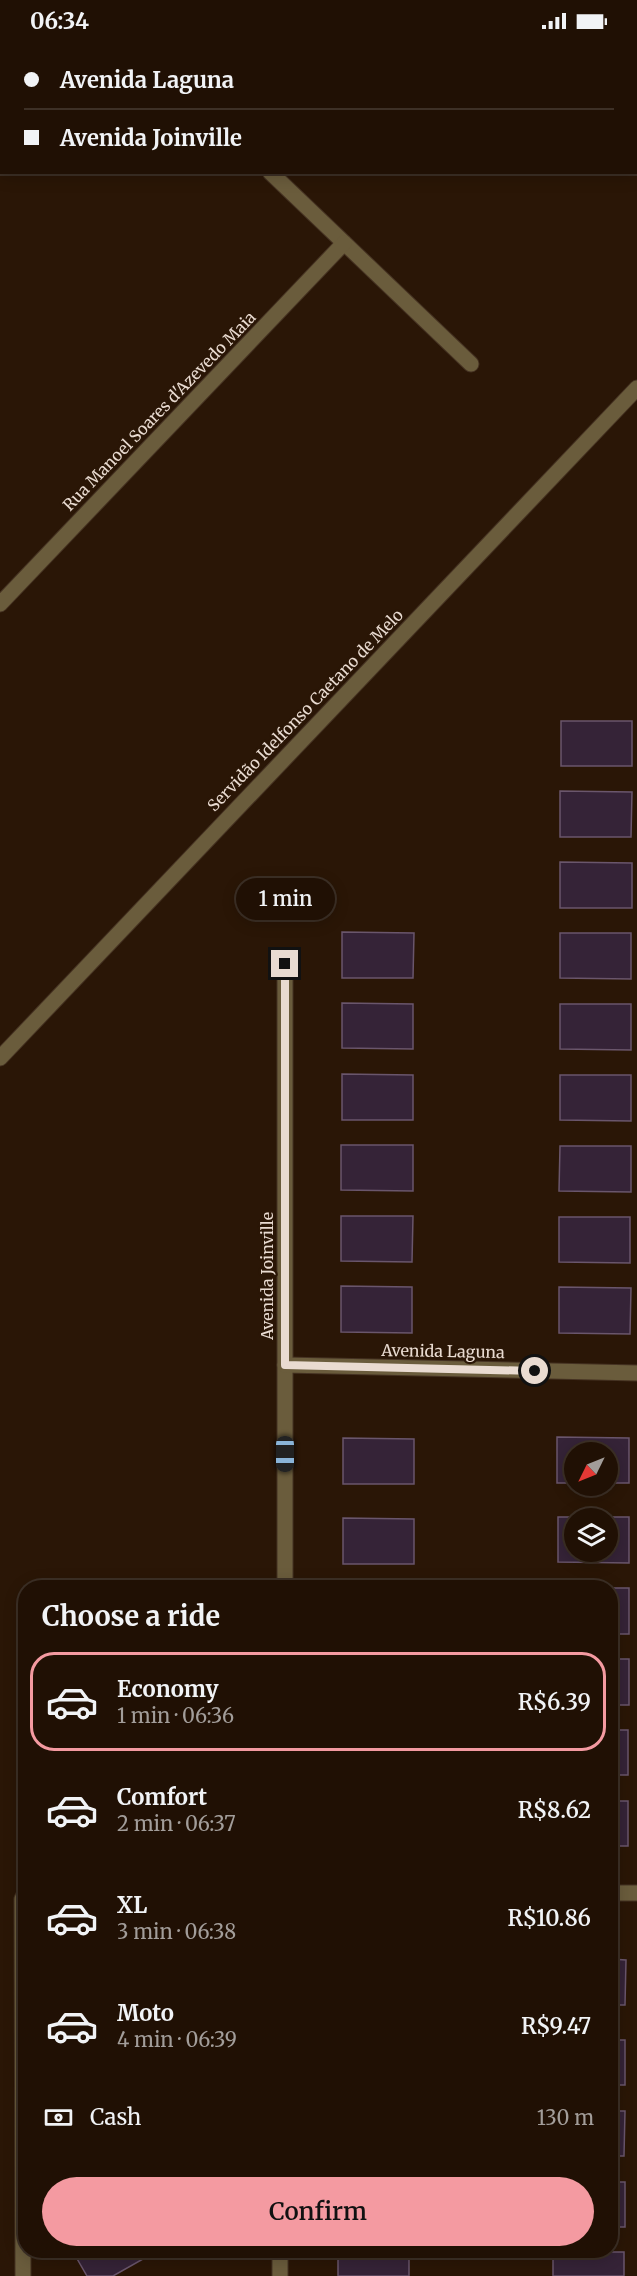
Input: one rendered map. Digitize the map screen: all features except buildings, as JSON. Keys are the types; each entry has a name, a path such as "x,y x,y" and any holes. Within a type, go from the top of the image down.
{"street":[{"path":"272,174 471,364"},
{"name":"Rua Manoel Soares d'Azevedo Maia","path":"0,604 344,243"},
{"name":"Servidão Idelfonso Caetano de Melo","path":"0,1058 637,388"},
{"name":"Avenida Joinville","path":"285,964 285,1580"},
{"name":"Avenida Laguna","path":"285,1365 637,1373"},
{"path":"618,1893 637,1893"},
{"path":"23,2258 23,2276"},
{"path":"280,2258 280,2276"}],"route":[{"path":"285,964 285,1365 535,1371"}]}
